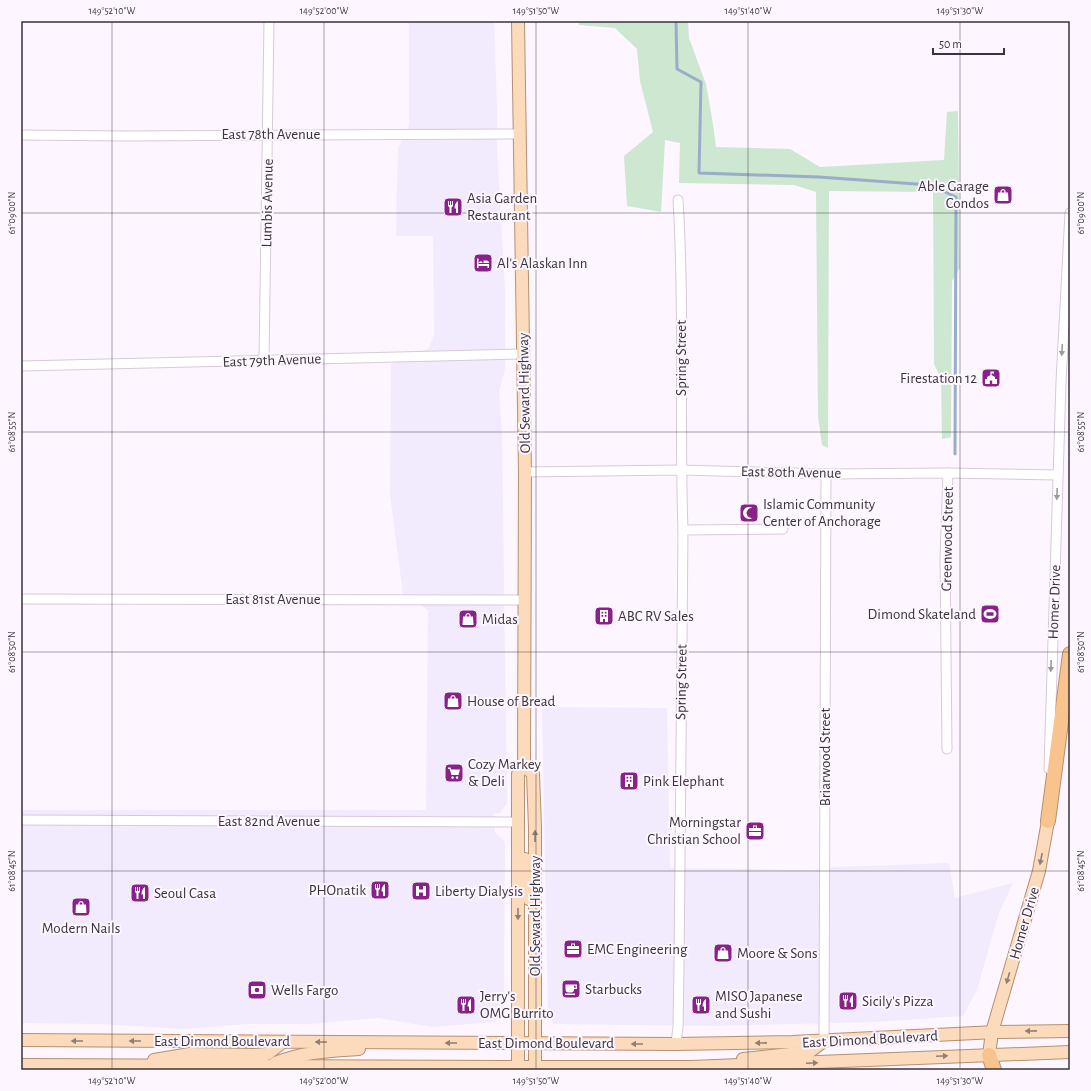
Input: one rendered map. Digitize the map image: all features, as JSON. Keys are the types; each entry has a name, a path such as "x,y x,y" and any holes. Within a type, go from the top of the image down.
{"highway":[{"path":"1048,821 1070,654"},
{"path":"989,1055 994,1070"}],"main road":[{"name":"Old Seward Highway","path":"518,21 525,472 524,765 518,774 518,1069"},
{"name":"Old Seward Highway","path":"524,765 533,774 535,828 535,1069"},
{"name":"Homer Drive","path":"989,1055 992,1032 1039,871 1048,821"},
{"path":"518,822 525,836 527,892 535,929"},
{"name":"East Dimond Boulevard","path":"21,1040 676,1044 824,1041 992,1032 1070,1031"},
{"path":"705,1066 723,1061 779,1054 810,1052 824,1041"},
{"path":"133,1065 162,1058 190,1054 267,1054 283,1042"},
{"path":"268,1066 287,1058 308,1053 370,1048 408,1042"},
{"name":"East Dimond Boulevard","path":"21,1065 535,1069 778,1065 1070,1052"}],"street":[{"name":"Lumbis Avenue","path":"264,360 269,21"},
{"name":"East 78th Avenue","path":"21,135 134,136 268,134 520,134"},
{"name":"Spring Street","path":"676,1044 678,1028 679,968 683,530 681,470 681,254 678,200"},
{"name":"Homer Drive","path":"1048,821 1050,705 1058,475 1070,213"},
{"name":"East 79th Avenue","path":"21,366 523,354"},
{"name":"East 80th Avenue","path":"525,472 681,470 826,474 948,473 1058,475"},
{"name":"Greenwood Street","path":"947,748 945,559 948,473"},
{"name":"Briarwood Street","path":"824,1041 826,474"},
{"path":"683,530 783,529"},
{"name":"East 81st Avenue","path":"21,599 525,600"},
{"name":"East 82nd Avenue","path":"21,820 518,822"}],"shaded area":[{"path":"409,21 494,21 497,149 505,289 505,369 499,392 502,434 507,803 500,813 494,813 495,832 505,842 504,1010 495,1022 432,1027 378,1018 310,1024 248,1024 184,1029 103,1024 21,1023 21,810 426,810 428,610 403,594 390,495 391,364 429,348 434,335 433,236 396,236 398,148 409,125"},
{"path":"543,707 667,708 670,868 812,870 837,867 949,863 955,898 1013,883 998,916 977,990 963,1016 876,1022 715,1026 553,1024 548,1013"}],"green space":[{"path":"579,21 688,21 689,38 706,84 716,147 790,149 820,167 944,160 947,112 958,111 960,268 952,281 951,437 942,439 941,379 934,364 933,192 829,191 828,448 822,445 818,416 816,192 794,185 679,183 680,143 665,140 661,212 627,206 624,156 653,132 640,81 637,49 615,28 579,25"}],"waterway":[{"path":"676,21 677,69 701,82 699,173 819,177 930,185 956,197 955,454"}],"place":[{"name":"Able Garage Condos","path":"1003,195"},
{"name":"Asia Garden Restaurant","path":"453,207"},
{"name":"Al's Alaskan Inn","path":"483,263"},
{"name":"Firestation 12","path":"991,378"},
{"name":"Islamic Community Center of Anchorage","path":"749,513"},
{"name":"Dimond Skateland","path":"990,614"},
{"name":"ABC RV Sales","path":"604,616"},
{"name":"Midas","path":"468,619"},
{"name":"House of Bread","path":"453,701"},
{"name":"Cozy Markey & Deli","path":"454,773"},
{"name":"Pink Elephant","path":"629,781"},
{"name":"Morningstar Christian School","path":"755,831"},
{"name":"PHOnatik","path":"380,890"},
{"name":"Liberty Dialysis","path":"421,891"},
{"name":"Seoul Casa","path":"140,893"},
{"name":"Modern Nails","path":"81,907"},
{"name":"EMC Engineering","path":"573,949"},
{"name":"Moore & Sons","path":"723,953"},
{"name":"Starbucks","path":"571,989"},
{"name":"Wells Fargo","path":"257,990"},
{"name":"Sicily's Pizza","path":"848,1001"},
{"name":"Jerry's OMG Burrito","path":"466,1005"},
{"name":"MISO Japanese and Sushi","path":"701,1005"}]}
